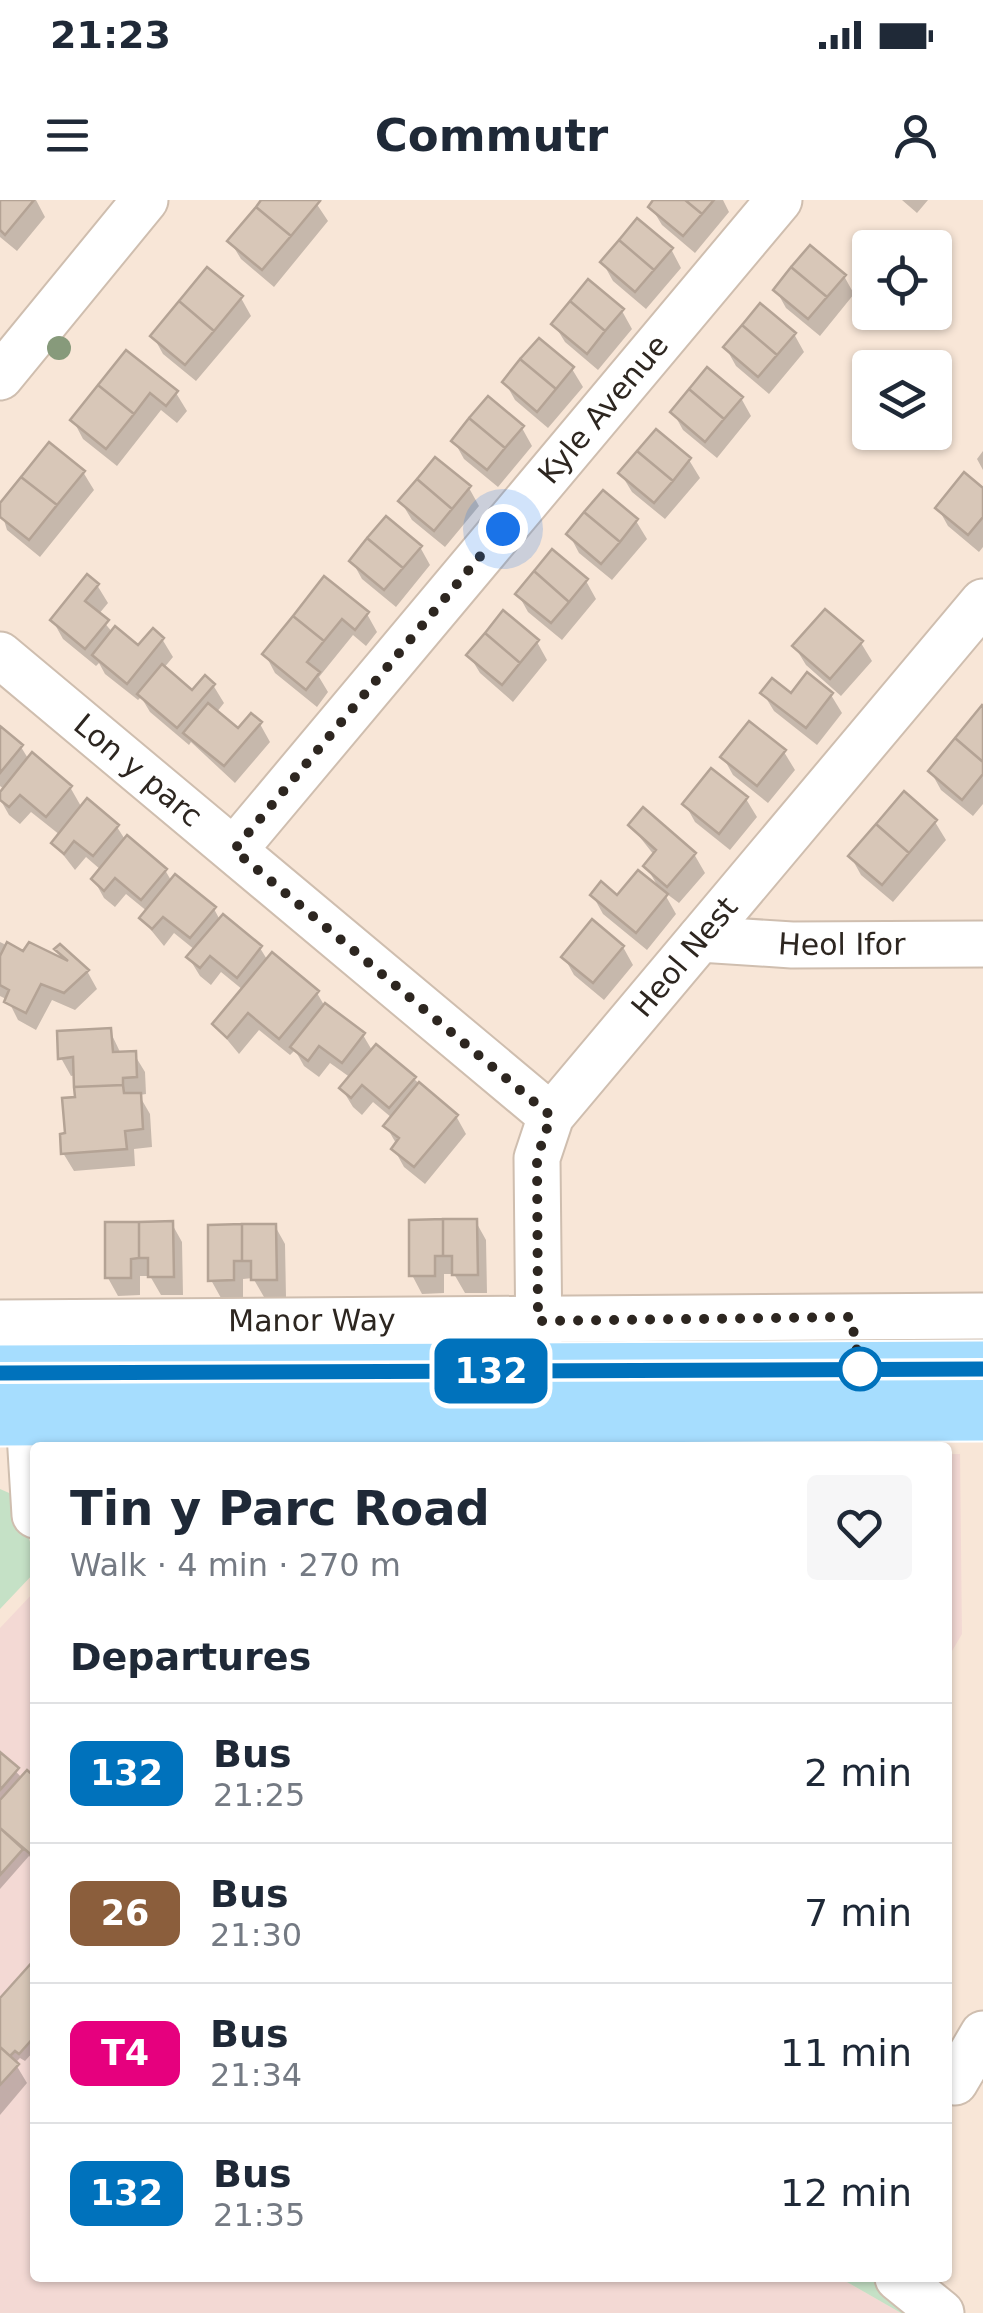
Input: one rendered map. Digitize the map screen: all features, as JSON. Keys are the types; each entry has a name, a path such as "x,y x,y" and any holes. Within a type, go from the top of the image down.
{"highway":[{"name":"Manor Way","path":"10,1403 538,1346 983,1368"},
{"path":"10,1403 983,1413"}],"street":[{"path":"0,377 146,200"},
{"name":"Kyle Avenue","path":"234,850 779,200"},
{"name":"Heol Nest","path":"538,1346 537,1158 551,1116 983,602"},
{"name":"Lon y parc","path":"0,655 551,1116"},
{"name":"Heol Ifor","path":"700,939 792,945 983,944"},
{"name":"Manor Way","path":"0,1322 538,1346 983,1316"},
{"path":"10,1403 30,1493"},
{"path":"955,2082 983,2034"},
{"path":"903,2282 940,2313"}],"shaded area":[{"path":"952,1454 960,1454 962,1634 952,1651"},
{"path":"30,1596 30,2282 847,2282 901,2313 0,2313 0,1628"}],"green space":[{"path":"0,1489 16,1496 30,1542 30,1577 0,1609"},
{"path":"847,2282 875,2282 912,2313 901,2313"}],"building":[{"path":"0,200 34,200 5,235 0,230"},
{"path":"261,200 320,201 291,236 256,207"},
{"path":"653,200 685,200 702,214 683,236 648,207"},
{"path":"685,200 714,200 702,214"},
{"path":"256,207 291,236 262,270 227,241"},
{"path":"637,218 673,248 654,270 619,240"},
{"path":"619,240 654,270 635,292 600,262"},
{"path":"810,245 846,275 827,297 791,267"},
{"path":"207,267 243,296 214,331 179,301"},
{"path":"791,267 827,297 808,319 773,290"},
{"path":"588,279 624,309 605,331 570,301"},
{"path":"179,301 214,331 185,365 150,336"},
{"path":"570,301 605,331 587,354 551,324"},
{"path":"760,303 796,333 777,355 742,325"},
{"path":"742,325 777,355 758,377 723,347"},
{"path":"539,338 574,367 556,389 520,359"},
{"path":"126,350 178,391 166,406 150,393 134,414 98,385"},
{"path":"520,359 556,389 537,412 502,382"},
{"path":"707,367 743,397 724,419 689,389"},
{"path":"98,385 134,414 106,449 70,420"},
{"path":"689,389 724,419 705,442 670,412"},
{"path":"488,396 524,426 505,448 469,418"},
{"path":"469,418 505,448 487,470 451,441"},
{"path":"656,429 691,458 673,481 637,451"},
{"path":"49,442 85,471 57,505 21,477"},
{"path":"637,451 673,481 654,503 618,473"},
{"path":"435,457 471,486 452,509 417,479"},
{"path":"964,472 983,488 983,517 968,535 935,508"},
{"path":"21,477 57,505 29,540 0,517 0,503"},
{"path":"417,479 452,509 434,531 398,501"},
{"path":"603,490 638,519 620,542 584,512"},
{"path":"584,512 620,542 601,564 566,534"},
{"path":"386,516 422,546 403,568 367,538"},
{"path":"367,538 403,568 384,590 349,561"},
{"path":"552,549 588,579 569,602 534,571"},
{"path":"534,571 569,602 551,623 515,594"},
{"path":"87,574 99,584 85,601 109,620 85,649 50,620"},
{"path":"324,576 369,612 355,630 342,619 324,641 293,616"},
{"path":"825,609 863,641 830,679 792,646"},
{"path":"503,610 539,640 520,663 485,633"},
{"path":"293,616 324,641 307,662 320,672 306,690 262,654"},
{"path":"115,626 138,645 153,628 164,638 127,684 92,655"},
{"path":"485,633 520,663 502,685 466,655"},
{"path":"162,664 192,690 205,675 215,684 177,728 137,694"},
{"path":"807,672 833,693 806,728 760,693 772,678 791,693"},
{"path":"208,703 238,728 251,713 262,722 224,766 183,733"},
{"path":"983,706 983,762 955,738"},
{"path":"749,721 786,750 757,786 720,757"},
{"path":"0,726 23,745 0,773"},
{"path":"955,738 983,762 983,774 962,800 928,771"},
{"path":"32,752 72,786 46,817 20,795 9,807 0,800 0,792"},
{"path":"711,768 748,797 719,834 682,804"},
{"path":"904,791 937,820 909,853 876,824"},
{"path":"87,798 119,825 93,856 74,841 64,854 51,843"},
{"path":"643,807 696,853 667,887 643,866 656,850 628,825"},
{"path":"876,824 909,853 882,885 848,856"},
{"path":"127,835 167,869 141,900 115,878 104,891 91,879"},
{"path":"638,870 668,894 636,933 590,895 601,881 617,895"},
{"path":"175,874 216,907 190,938 163,917 152,929 139,918"},
{"path":"223,914 262,946 237,978 210,956 200,968 186,957"},
{"path":"592,919 624,946 593,983 561,957"},
{"path":"7,942 23,951 29,942 68,961 54,949 60,944 89,970 64,993 41,984 26,1013 4,1002 9,990 0,985 0,956"},
{"path":"272,952 319,991 279,1039 248,1013 227,1038 212,1024"},
{"path":"325,1003 365,1033 342,1063 319,1046 308,1061 290,1047"},
{"path":"111,1028 113,1052 136,1051 137,1077 123,1078 123,1085 74,1087 73,1057 58,1059 57,1031"},
{"path":"376,1044 416,1077 389,1108 362,1085 351,1098 339,1088"},
{"path":"419,1082 458,1115 414,1167 391,1149 399,1138 383,1126"},
{"path":"123,1085 124,1093 141,1093 143,1129 125,1131 127,1149 61,1154 60,1134 65,1133 62,1098 75,1097 74,1087"},
{"path":"443,1219 443,1256 435,1256 435,1276 409,1276 409,1220"},
{"path":"443,1219 477,1219 478,1275 452,1275 452,1256 443,1256"},
{"path":"173,1221 174,1277 148,1277 148,1258 139,1258 139,1222"},
{"path":"105,1222 139,1222 139,1258 131,1259 131,1278 105,1278"},
{"path":"242,1224 242,1261 234,1261 234,1280 208,1281 208,1225"},
{"path":"242,1224 276,1224 277,1280 251,1280 251,1261 242,1261"},
{"path":"0,1752 19,1768 0,1790"},
{"path":"27,1770 30,1773 30,1854 0,1828 0,1800"},
{"path":"0,1828 23,1849 0,1875"},
{"path":"30,1965 30,2042 19,2054 15,2051 10,2056 0,2047 0,1998"},
{"path":"0,2047 19,2064 0,2085"}],"bus line":[{"name":"132","path":"0,1373 983,1369"}],"route":[{"path":"503,529 234,850 551,1116 537,1158 538,1321 851,1317 860,1369"}]}
